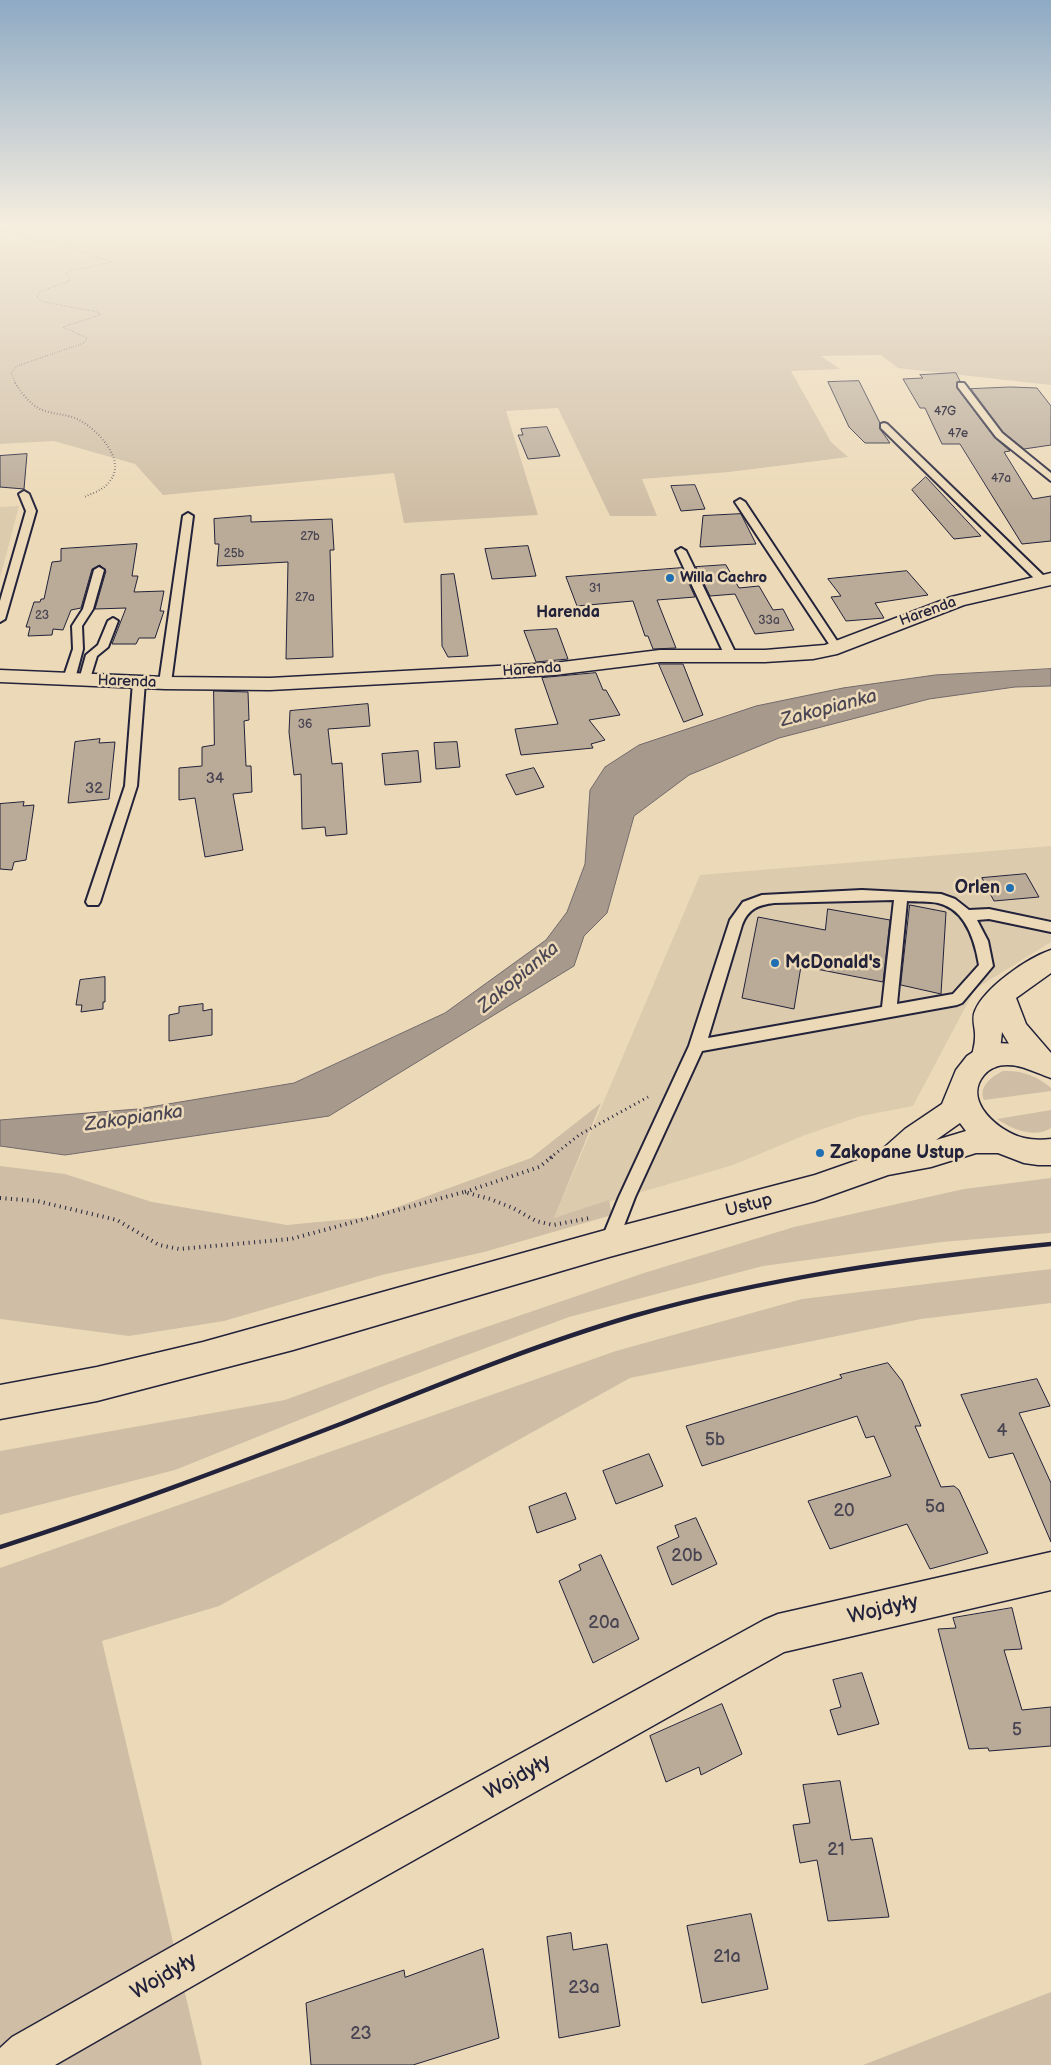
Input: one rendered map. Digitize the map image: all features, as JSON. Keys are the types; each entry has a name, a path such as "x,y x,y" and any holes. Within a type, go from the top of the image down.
{"street":[{"name":"Harenda","path":"0,676 165,683 270,684 537,670 670,656 813,653 836,647 958,601 1046,579"},
{"path":"1046,1065 1013,1054 1001,1054 985,1059 989,1038 987,1013 1002,994 1051,960"},
{"path":"1002,994 1006,1014 1014,1029 1022,1041 1046,1065"},
{"name":"Ustup","path":"888,1162 915,1138 952,1113 962,1095 966,1077 978,1062 985,1059"},
{"path":"962,1095 977,1122 991,1136 1021,1150 1051,1152"},
{"name":"Ustup","path":"0,1402 97,1384 203,1358 815,1188 888,1162 930,1154 976,1140 1000,1141"},
{"name":"Wojdyły","path":"16,2065 29,2054 295,1902 778,1634 1051,1571"}],"lane":[{"path":"961,385 999,435 1051,478"},
{"path":"884,426 1046,579"},
{"path":"0,618 31,511 24,494"},
{"path":"740,502 836,647"},
{"path":"165,683 188,516"},
{"path":"681,551 731,656"},
{"path":"77,680 78,649 76,626 88,609 99,570"},
{"path":"77,680 92,655 103,647 113,621"},
{"path":"92,902 132,786 139,682"},
{"path":"889,1012 907,896"},
{"path":"609,1244 627,1196 697,1046 736,922 739,914 747,906 756,901 768,899 907,896 943,899 967,915 975,925 982,942 986,966 957,999 697,1046"},
{"path":"967,915 990,914 1051,927"}],"path":[{"path":"84,319 63,327 87,338 84,343 16,366 11,374 27,397 39,409 77,419 97,434 112,452 116,466 116,474 112,482 94,494 84,497"},
{"path":"0,1198 37,1201 84,1210 117,1220 159,1245 179,1249 214,1248 291,1239 464,1192 539,1167 579,1135 647,1098 675,1093"},
{"path":"464,1192 513,1208 536,1222 552,1225 586,1218 598,1218 609,1244"}],"shaded area":[{"path":"0,319 1051,319 1051,385 898,368 881,355 821,356 840,369 791,371 831,442 848,457 729,472 642,479 657,516 610,516 558,408 506,411 538,515 404,523 394,473 163,495 135,464 54,441 0,444"},
{"path":"19,506 0,578 0,507"},
{"path":"1051,846 1051,942 975,989 913,1106 861,1116 805,1135 733,1165 554,1218 700,875"},
{"path":"1003,1071 1023,1073 1035,1077 1051,1088 1051,1091 984,1100 984,1086"},
{"path":"601,1103 554,1218 609,1200 612,1215 484,1252 382,1275 224,1321 129,1336 0,1319 0,1166 65,1174 152,1202 287,1225 370,1217 531,1158"},
{"path":"1051,1110 1051,1128 1038,1133 1016,1129 997,1119"},
{"path":"1051,1178 1051,1233 942,1242 763,1266 569,1317 381,1387 175,1470 0,1515 0,1451 285,1400 454,1338 644,1273 794,1227 964,1189"},
{"path":"1051,1269 1051,1303 921,1319 630,1378 219,1606 102,1641 202,2065 0,2065 0,1568 616,1351 802,1299"},
{"path":"1051,1992 1051,2065 863,2065"}],"water":[{"name":"Zakopianka","path":"1051,669 1051,686 1015,687 929,699 779,738 689,775 634,816 607,913 584,936 574,966 329,1116 65,1155 0,1146 0,1120 138,1109 294,1083 445,1013 546,940 567,912 585,864 590,790 605,767 639,745 756,706 843,688 935,675"}],"building":[{"path":"956,373 960,381 957,382 957,388 995,438 1010,451 1004,452 1033,499 1051,496 1051,541 1022,544 960,444 942,444 925,408 920,408 903,379 923,378 920,375"},
{"path":"859,381 880,423 880,429 890,443 865,443 849,427 828,382"},
{"path":"1037,388 1051,406 1051,445 1024,449 1003,432 971,389"},
{"path":"547,427 560,456 528,459 518,435 523,435 521,429"},
{"path":"27,454 24,489 0,487 0,456"},
{"path":"926,477 981,536 954,539 912,490"},
{"path":"695,485 705,509 681,511 671,486"},
{"path":"741,514 756,544 700,547 703,516"},
{"path":"251,516 251,522 332,519 334,550 330,550 333,657 286,659 288,562 217,566 219,544 215,544 214,519"},
{"path":"137,544 132,576 138,576 134,592 164,591 160,611 164,611 155,638 139,638 136,644 112,644 126,608 95,609 106,571 100,565 92,569 81,608 71,610 63,630 53,629 52,635 28,636 30,627 26,627 34,602 40,602 41,599 44,599 52,562 61,561 61,549"},
{"path":"528,546 536,576 492,579 485,549"},
{"path":"726,565 739,588 759,586 773,610 783,609 794,630 755,634 735,594 710,596 696,567"},
{"path":"682,568 695,597 657,600 676,648 653,649 648,636 645,636 633,601 577,606 566,577"},
{"path":"907,571 928,595 875,603 884,618 846,621 831,597 841,596 828,579"},
{"path":"454,574 468,656 448,657 442,646 441,575"},
{"path":"557,629 568,659 536,662 524,631"},
{"path":"659,664 683,664 703,715 684,722"},
{"path":"596,673 603,690 606,690 620,715 589,720 605,740 591,744 593,748 521,755 515,729 558,724 542,678"},
{"path":"214,691 248,692 249,720 244,721 246,766 251,766 252,792 233,794 243,850 205,857 195,798 179,800 179,768 202,766 202,747 214,745"},
{"path":"368,704 370,726 328,729 332,764 342,763 347,834 326,836 325,827 302,829 301,774 294,775 289,732 290,711"},
{"path":"100,739 99,743 115,742 109,799 68,803 75,742"},
{"path":"457,742 460,767 436,769 434,743"},
{"path":"418,751 421,782 385,785 382,754"},
{"path":"534,768 544,787 516,795 506,775"},
{"path":"24,802 23,806 34,805 26,860 14,862 12,870 0,869 0,804"},
{"name":"Orlen","path":"1026,874 1039,897 994,901 982,878"},
{"path":"910,905 946,912 941,994 901,985"},
{"path":"828,909 890,920 883,982 801,966 794,1009 742,998 758,917 825,930"},
{"path":"105,977 105,1002 103,1002 103,1009 81,1012 82,1005 76,1005 80,980"},
{"path":"203,1004 203,1011 212,1009 212,1035 169,1041 169,1015 179,1013 179,1007"},
{"path":"888,1363 902,1381 921,1426 915,1426 941,1487 954,1486 959,1490 988,1553 930,1569 907,1524 830,1549 808,1501 891,1476 874,1436 866,1438 857,1416 702,1466 686,1426 842,1378 840,1375"},
{"path":"1037,1379 1050,1406 1019,1413 1051,1483 1051,1542 1013,1453 989,1458 961,1395"},
{"path":"649,1454 663,1486 616,1504 603,1471"},
{"path":"566,1493 576,1519 537,1533 529,1507"},
{"path":"696,1518 717,1564 672,1585 657,1547 679,1537 675,1526"},
{"path":"601,1555 639,1639 593,1663 559,1581 581,1570 579,1565"},
{"path":"1012,1608 1022,1649 1004,1650 1022,1710 1051,1707 1051,1746 989,1751 988,1748 969,1749 938,1629 956,1628 953,1618"},
{"path":"862,1673 879,1724 838,1735 830,1710 841,1707 833,1680"},
{"path":"722,1704 742,1754 701,1775 699,1767 666,1782 650,1736"},
{"path":"840,1781 851,1840 872,1838 889,1917 828,1921 817,1860 800,1863 793,1825 810,1823 803,1785"},
{"path":"751,1914 768,1989 702,2003 687,1926"},
{"path":"571,1933 573,1950 607,1944 620,2026 559,2038 547,1937"},
{"path":"483,1949 499,2038 413,2065 311,2065 306,2003 404,1970 405,1977"}],"railway":[{"path":"0,1547 215,1472 450,1380 596,1327 633,1316 736,1290 840,1271 945,1256 1051,1244"}],"place":[{"name":"Willa Cachro","path":"670,578"},
{"name":"Orlen","path":"1010,888"},
{"name":"McDonald's","path":"775,963"},
{"name":"Zakopane Ustup","path":"820,1153"}],"district":[{"name":"Harenda","path":"568,613"}]}
